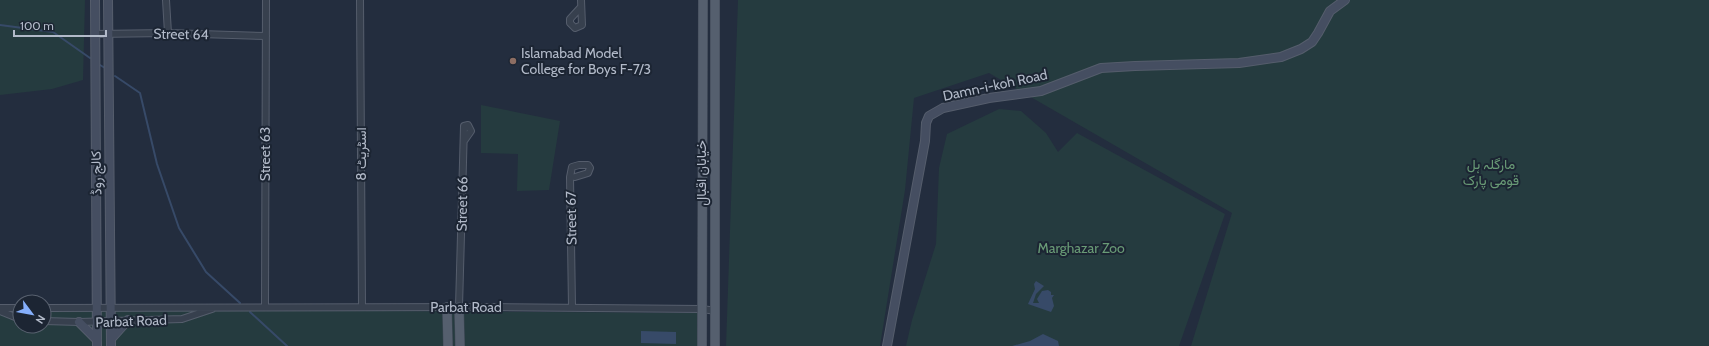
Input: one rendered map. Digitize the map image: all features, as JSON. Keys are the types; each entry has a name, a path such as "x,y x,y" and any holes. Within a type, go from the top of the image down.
{"main road":[{"name":"خیابان اقبال","path":"702,346 703,0"},
{"name":"خیابان اقبال","path":"715,0 715,346"},
{"path":"448,307 448,346"},
{"path":"459,307 460,346"}],"street":[{"name":"کالج روڈ","path":"95,0 97,343"},
{"name":"کالج روڈ","path":"108,0 111,343"},
{"path":"166,0 168,33"},
{"name":"Street 63","path":"265,307 266,0"},
{"name":"اسٹریٹ 8","path":"360,0 362,307"},
{"path":"581,0 582,25 575,28 570,23 570,19 581,7"},
{"name":"Damn-i-koh Road","path":"887,346 925,141 926,123 929,116 955,104 1041,91 1084,74 1108,67 1239,63 1277,58 1300,49 1312,42 1330,11 1345,0"},
{"name":"Street 64","path":"95,34 168,33 266,36"},
{"name":"Street 66","path":"459,307 464,126 468,125 471,131 464,141"},
{"name":"Street 67","path":"572,307 570,177 572,167 588,165 590,168 588,173 575,177"},
{"name":"Parbat Road","path":"52,308 572,307 702,309 716,311"},
{"path":"0,309 12,308"},
{"name":"Parbat Road","path":"52,321 97,322 182,319 217,308"},
{"path":"0,309 12,315"},
{"path":"111,343 128,320"},
{"path":"79,322 97,343"}],"green space":[{"path":"0,0 85,0 83,80 52,89 0,95"},
{"name":"مارگلہ ہل قومی پارک","path":"738,0 1709,0 1709,346 1191,346 1232,213 989,73 914,98 905,190 880,346 726,346"},
{"path":"481,105 560,121 549,190 517,191 518,154 481,153"},
{"name":"Marghazar Zoo","path":"999,109 1021,111 1046,133 1058,152 1077,133 1225,214 1179,346 906,346 912,320 936,244 939,168 947,134"},
{"path":"0,309 12,309 12,334 52,334 52,309 697,313 697,346 0,346"}],"water":[{"path":"1036,281 1044,286 1036,294 1033,303 1039,303 1037,299 1042,291 1048,290 1051,292 1051,295 1054,295 1052,298 1054,306 1051,312 1028,304 1035,289 1034,284"},
{"path":"641,331 676,332 676,344 641,343"},
{"path":"1043,334 1058,341 1059,346 1012,346 1030,341"}],"waterway":[{"path":"0,25 53,32 90,58"},
{"path":"100,65 105,68"},
{"path":"115,76 140,93 157,164 179,228 206,272 240,303"},
{"path":"250,312 287,346"}],"place":[{"name":"Islamabad Model College for Boys F-7/3","path":"513,61"}]}
